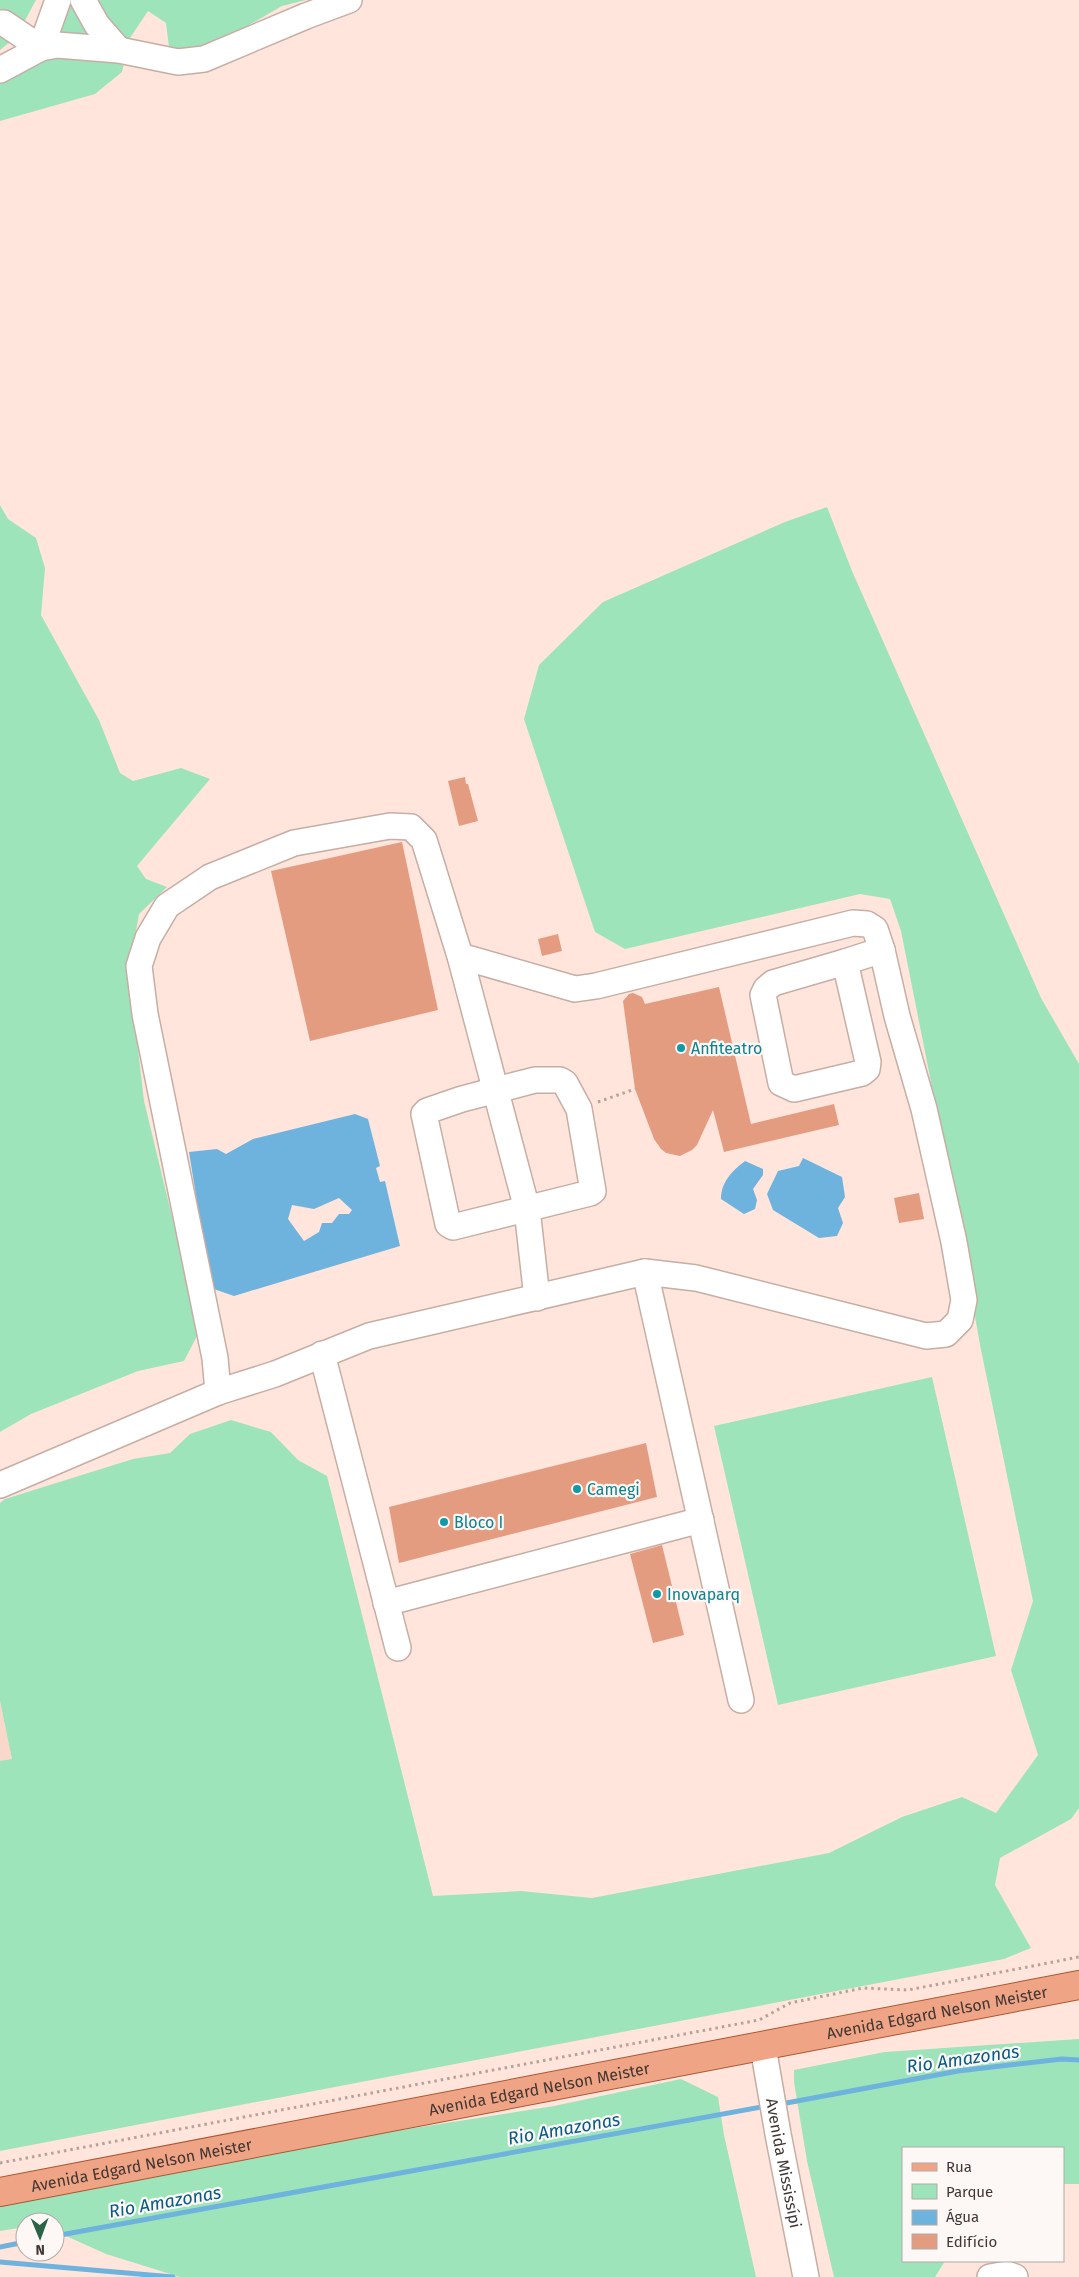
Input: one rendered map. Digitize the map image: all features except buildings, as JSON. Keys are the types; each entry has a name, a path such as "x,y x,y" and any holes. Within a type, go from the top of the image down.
{"main road":[{"name":"Avenida Edgard Nelson Meister","path":"0,2178 762,2034 1079,1971"},
{"name":"Avenida Edgard Nelson Meister","path":"0,2192 1079,1985"}],"street":[{"path":"41,48 58,0"},
{"path":"83,0 97,25 119,50"},
{"path":"0,70 41,48 57,45 119,50 178,62 204,60 300,8 349,0"},
{"path":"0,23 4,23 41,48"},
{"path":"218,1392 212,1339 145,1014 139,966 148,938 167,906 210,877 294,844 390,826 411,827 424,840 460,956 527,1209 537,1298"},
{"path":"0,1485 218,1392 275,1374 369,1336 645,1272 696,1278 926,1336 946,1334 960,1320 964,1300 954,1242 924,1109 897,1016 882,950 875,929 867,924 854,923 596,986 575,988 460,956"},
{"path":"844,962 868,1062 867,1069 862,1073 794,1089 786,1087 781,1083 763,995 766,989 773,983 882,950"},
{"path":"534,1080 560,1080 564,1083 579,1109 593,1191 453,1228 448,1224 424,1114 427,1111 496,1089 534,1080"},
{"path":"645,1272 741,1700"},
{"path":"322,1354 398,1648"},
{"path":"386,1603 701,1520"},
{"name":"Avenida Mississípi","path":"763,2047 768,2082 806,2277"},
{"path":"990,2277 1007,2274 1015,2277"}],"path":[{"path":"579,1109 635,1089"},
{"path":"0,2163 759,2020 790,2003 863,1988 908,1990 1079,1957"}],"shaded area":[{"path":"0,1701 12,1759 0,1764"}],"green space":[{"path":"0,0 36,0 16,37 0,50"},
{"path":"61,0 306,0 282,6 204,51 170,55 166,23 148,11 130,38 122,72 95,94 0,121 0,71"},
{"path":"0,505 8,519 36,538 45,568 41,615 99,720 120,773 133,781 181,768 210,779 137,866 146,879 167,887 139,914 129,971 144,1101 191,1295 197,1336 184,1361 138,1371 31,1414 0,1432"},
{"path":"827,507 852,571 1041,998 1079,1064 1079,1808 1071,1819 1000,1858 995,1885 1031,1948 1004,1959 0,2151 0,1761 12,1759 0,1701 0,1503 5,1499 133,1459 170,1453 190,1434 231,1420 271,1432 298,1460 327,1476 433,1896 521,1891 592,1898 829,1853 902,1817 962,1797 996,1813 1038,1755 1011,1670 1033,1601 980,1345 958,1218 901,931 890,899 860,894 625,949 595,932 524,719 539,665 603,602 785,522"},
{"path":"932,1377 996,1656 778,1705 714,1426"},
{"path":"1079,2039 1079,2184 1064,2184 1064,2147 902,2147 902,2262 944,2262 935,2277 834,2277 807,2161 794,2082 794,2070 885,2052"},
{"path":"681,2079 718,2097 724,2135 756,2277 180,2277 106,2254 65,2236 65,2212 15,2212 15,2229 0,2231 0,2203 376,2134 554,2106"}],"water":[{"path":"355,1114 368,1119 380,1166 376,1168 380,1182 385,1181 400,1246 234,1296 211,1288 189,1152 217,1149 226,1154 253,1139","holes":["339,1198 352,1210 349,1214 339,1214 332,1223 322,1223 319,1232 304,1241 288,1219 292,1205 314,1209"]},
{"path":"803,1158 842,1177 845,1197 838,1208 843,1223 837,1236 819,1238 773,1210 767,1194 778,1171 799,1166"},
{"path":"745,1161 763,1169 763,1175 753,1189 757,1200 755,1209 744,1214 721,1199 721,1193 728,1177"}],"waterway":[{"name":"Rio Amazonas","path":"781,2104 958,2071 1062,2059 1079,2060"},
{"name":"Rio Amazonas","path":"65,2234 767,2106"},
{"name":"Rio Amazonas","path":"0,2247 15,2244"},
{"path":"0,2262 173,2277"}],"place":[{"name":"Anfiteatro","path":"681,1048"},
{"name":"Camegi","path":"577,1489"},
{"name":"Bloco I","path":"444,1522"},
{"name":"Inovaparq","path":"657,1594"}]}
